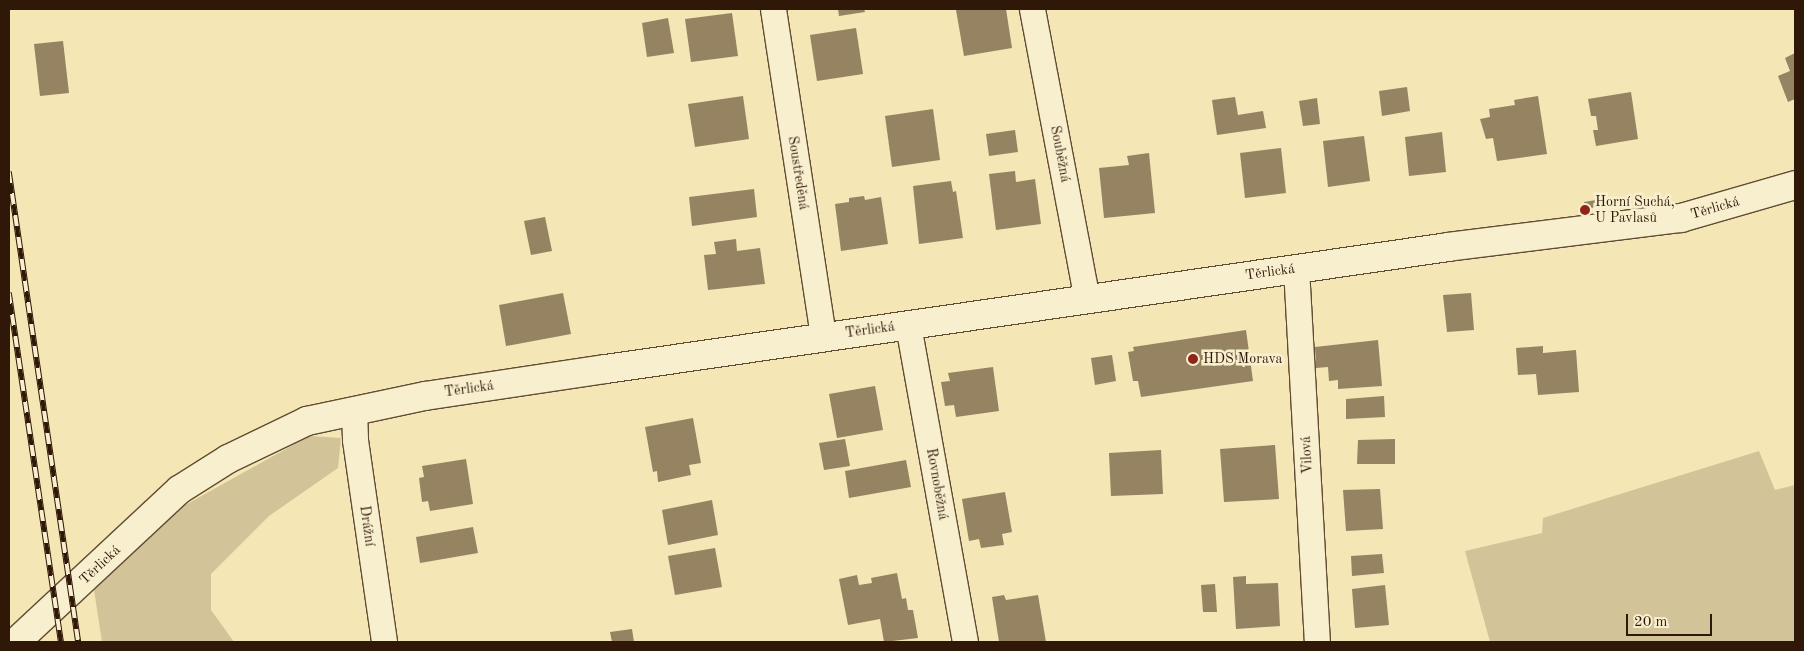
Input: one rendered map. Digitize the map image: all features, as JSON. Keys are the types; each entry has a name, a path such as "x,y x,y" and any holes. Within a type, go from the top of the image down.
{"main road":[{"name":"Těrlická","path":"16,642 179,490 228,459 266,439 307,421 425,396 823,337 1296,268 1681,218 1795,185"}],"street":[{"name":"Soustředěná","path":"773,9 823,337"},
{"name":"Souběžná","path":"1032,9 1087,298"},
{"name":"Vilová","path":"1296,268 1317,642"},
{"name":"Rovnoběžná","path":"908,325 965,642"},
{"name":"Drážní","path":"354,410 355,440 384,642"}],"shaded area":[{"path":"309,436 341,438 338,468 269,516 211,574 211,610 234,642 102,642 94,590 180,508"},
{"path":"1759,451 1775,490 1795,485 1795,642 1490,642 1465,551 1542,533 1543,518"}],"building":[{"path":"838,9 864,9 865,12 839,16"},
{"path":"1006,9 1012,48 964,56 956,10"},
{"path":"732,13 738,56 691,62 685,19"},
{"path":"668,18 674,53 647,57 642,23"},
{"path":"856,28 863,74 817,81 810,35"},
{"path":"63,41 69,93 40,96 34,44"},
{"path":"1795,53 1795,99 1788,102 1778,76 1790,71 1785,58"},
{"path":"1407,87 1410,111 1382,116 1379,91"},
{"path":"1631,92 1638,139 1596,146 1593,130 1598,130 1596,116 1591,116 1588,99"},
{"path":"743,96 749,139 695,147 688,104"},
{"path":"1538,96 1547,154 1497,161 1493,138 1486,139 1480,119 1490,117 1489,109 1515,105 1514,100"},
{"path":"1235,97 1238,115 1263,111 1266,128 1217,135 1212,100"},
{"path":"1317,98 1320,124 1303,126 1299,101"},
{"path":"933,109 940,160 892,167 885,116"},
{"path":"1015,130 1018,152 989,156 986,134"},
{"path":"1442,132 1446,172 1409,176 1405,137"},
{"path":"1364,136 1370,181 1328,187 1323,141"},
{"path":"1281,148 1286,193 1245,198 1240,153"},
{"path":"1149,153 1155,213 1104,218 1099,168 1129,165 1127,156"},
{"path":"1015,171 1016,182 1035,179 1041,224 996,230 989,174"},
{"path":"951,181 953,192 956,191 963,238 919,244 913,186"},
{"path":"754,189 757,217 692,226 689,197"},
{"path":"864,196 865,200 881,197 888,244 841,251 835,204 849,202 849,198"},
{"path":"1596,200 1597,207 1585,209 1584,202"},
{"path":"545,217 552,251 531,255 524,221"},
{"path":"736,239 737,251 760,248 765,284 708,290 704,255 716,254 714,242"},
{"path":"563,293 571,334 506,346 499,305"},
{"path":"1471,293 1474,330 1447,332 1443,295"},
{"path":"1246,330 1253,381 1141,397 1138,381 1133,381 1128,352 1134,351 1133,347"},
{"path":"1378,340 1382,386 1338,389 1338,380 1329,381 1328,367 1316,368 1315,347"},
{"path":"1543,346 1543,353 1576,350 1579,392 1538,395 1536,374 1518,375 1516,348"},
{"path":"1112,355 1116,381 1095,385 1091,358"},
{"path":"993,367 999,411 956,417 954,405 945,406 941,382 950,381 948,373"},
{"path":"875,386 883,430 837,438 829,394"},
{"path":"1384,396 1385,417 1346,419 1346,399"},
{"path":"693,418 701,463 689,465 691,475 658,482 657,471 653,472 645,427"},
{"path":"845,439 850,466 824,470 819,443"},
{"path":"1395,439 1395,464 1357,464 1358,440"},
{"path":"1275,445 1279,499 1224,502 1220,449"},
{"path":"1161,450 1163,494 1111,496 1109,453"},
{"path":"466,459 473,504 430,511 428,501 422,502 419,478 424,477 422,466"},
{"path":"906,460 911,487 849,498 845,471"},
{"path":"1380,489 1383,529 1346,531 1343,490"},
{"path":"1005,492 1012,532 1002,534 1004,545 981,548 979,539 969,541 962,499"},
{"path":"712,500 718,535 668,545 662,510"},
{"path":"473,527 478,553 420,563 416,537"},
{"path":"715,548 722,587 675,595 668,556"},
{"path":"1382,554 1384,573 1352,576 1351,556"},
{"path":"897,573 902,599 906,598 908,610 913,610 918,638 884,642 880,619 848,625 839,579 857,575 859,585 872,583 871,578"},
{"path":"1246,576 1246,584 1278,583 1280,626 1236,629 1233,577"},
{"path":"1215,584 1217,612 1203,612 1201,585"},
{"path":"1385,585 1389,625 1355,628 1352,589"},
{"path":"1004,595 1006,600 1038,595 1046,642 999,642 992,597"},
{"path":"632,629 634,642 612,642 610,632"}],"railway":[{"path":"9,172 78,642"},
{"path":"9,293 61,642"}],"place":[{"name":"Horní Suchá, U Pavlasů","path":"1585,210"},
{"name":"HDS Morava","path":"1193,359"}]}
